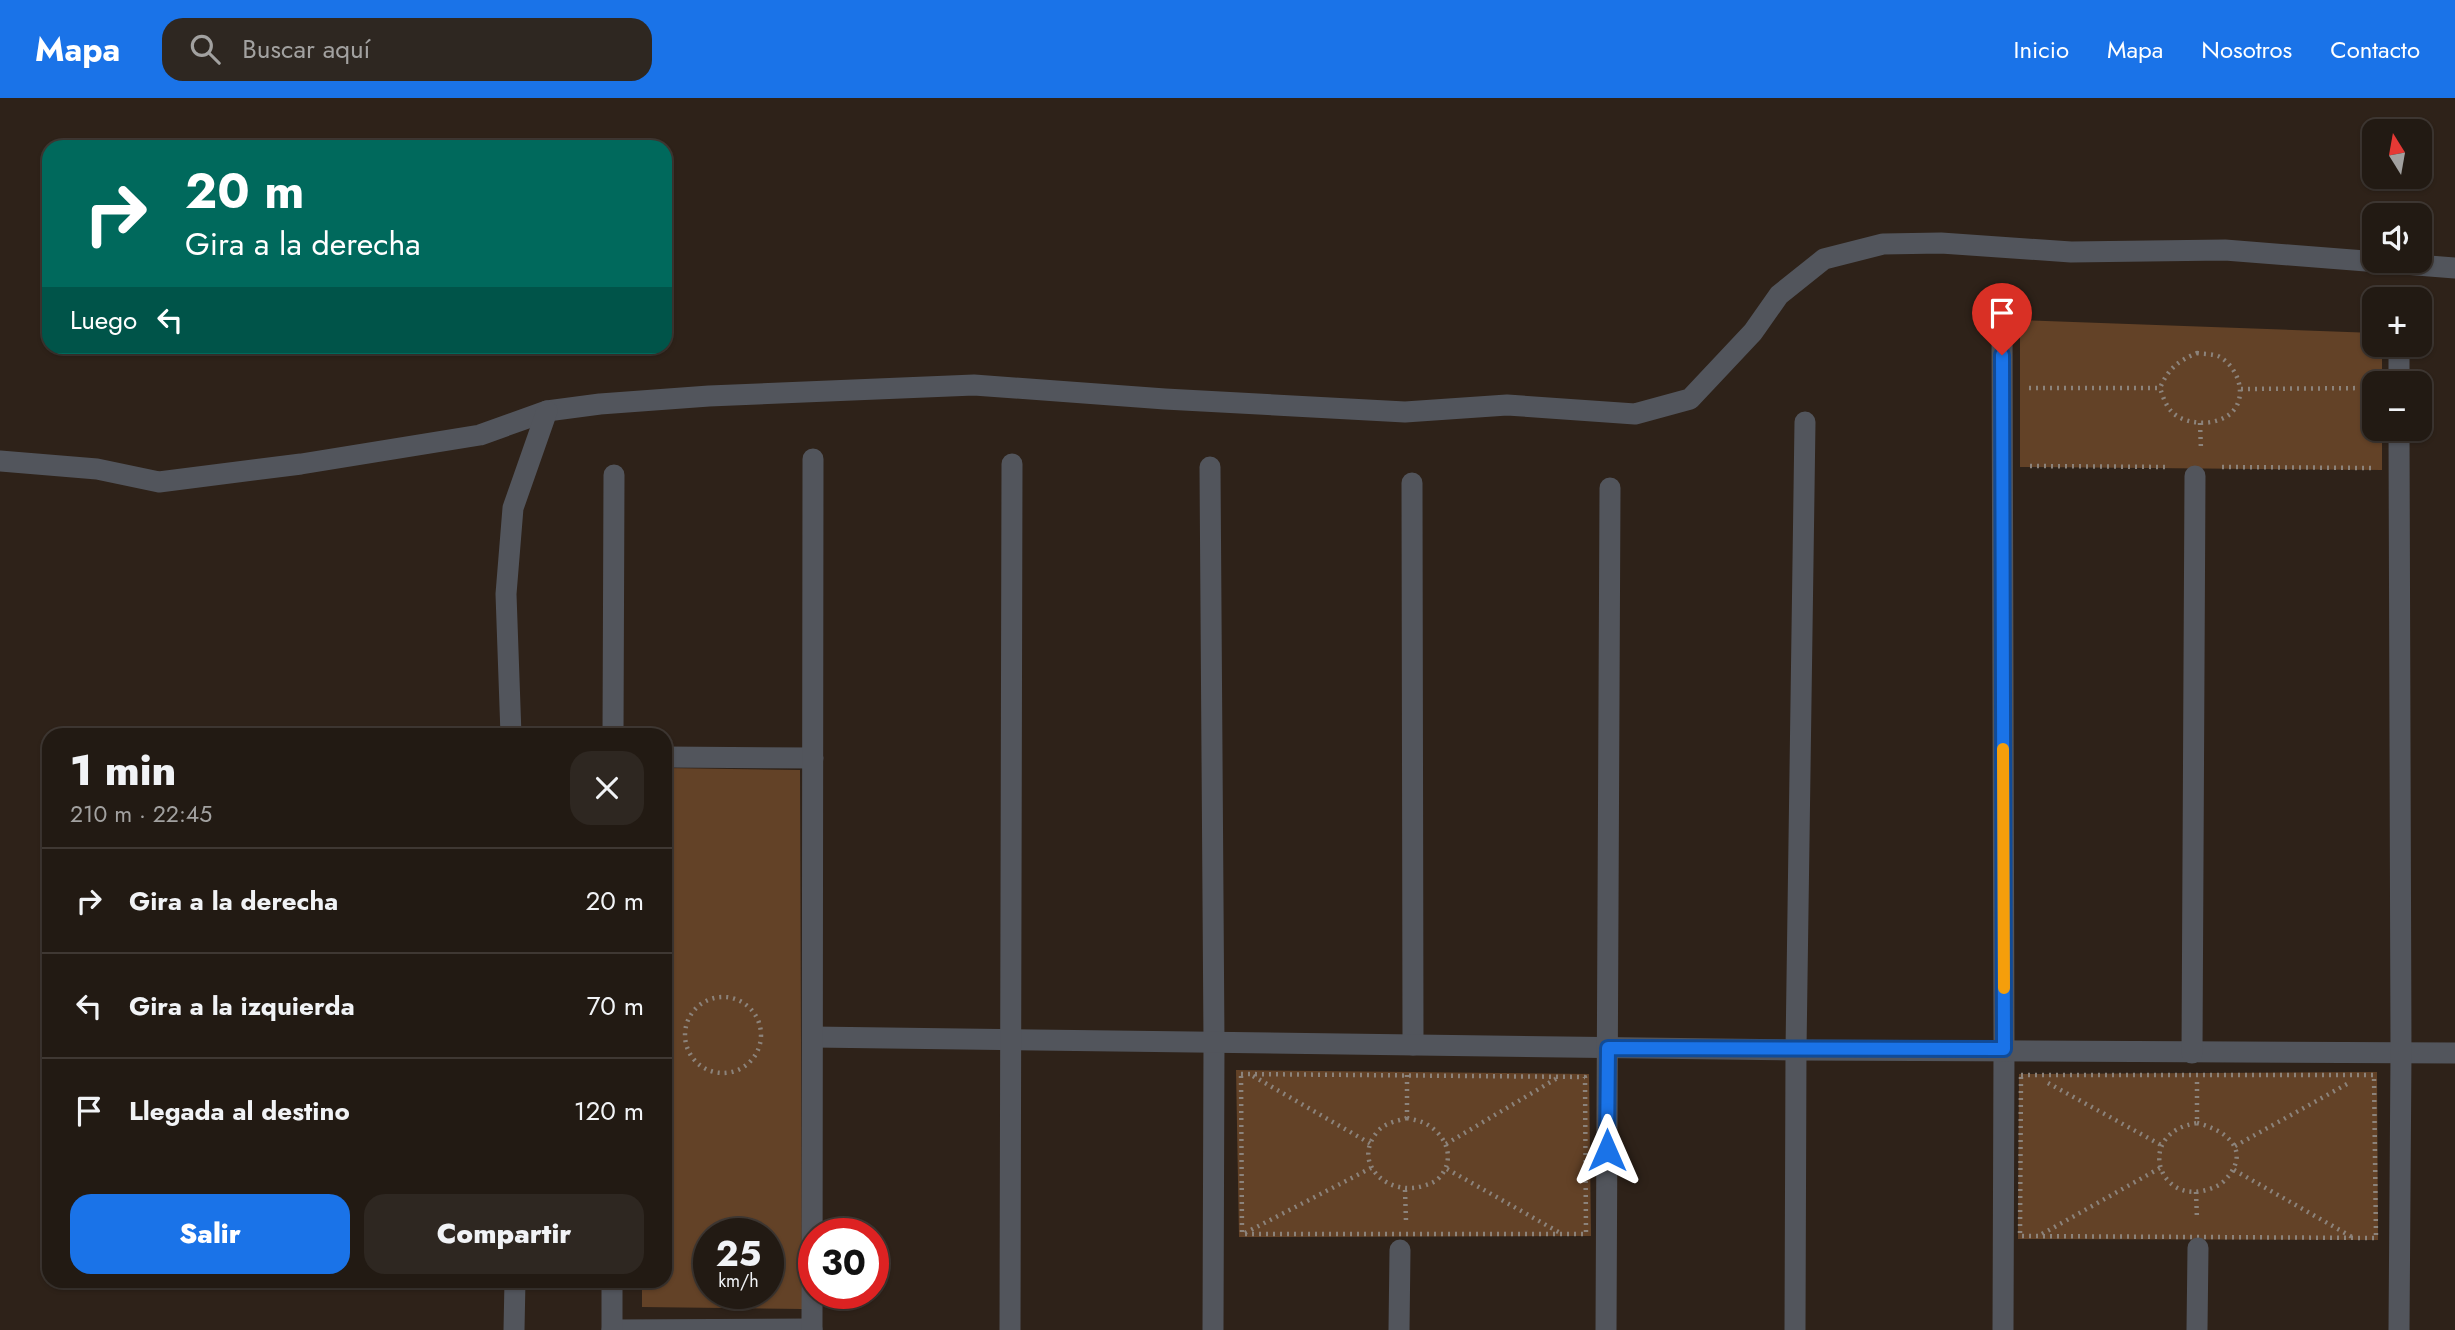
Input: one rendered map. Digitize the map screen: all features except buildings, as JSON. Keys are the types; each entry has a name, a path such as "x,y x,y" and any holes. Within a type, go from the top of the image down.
{"street":[{"path":"0,461 97,469 159,482 301,464 480,435 547,411 600,404 709,396 974,385 1405,412 1507,405 1635,414 1690,399 1753,332 1779,295 1824,259 1883,244 1941,243 2071,252 2225,250 2455,268"},
{"path":"2002,328 2003,1330"},
{"path":"510,728 506,594 513,508 547,411"},
{"path":"1795,1330 1805,422"},
{"path":"2399,441 2399,1330"},
{"path":"612,1288 612,1330 812,1329 813,459"},
{"path":"1010,1330 1012,464"},
{"path":"1210,467 1213,1330"},
{"path":"613,728 614,475"},
{"path":"2192,1054 2195,476"},
{"path":"1412,482 1413,1045"},
{"path":"1606,1330 1610,488"},
{"path":"672,757 813,758"},
{"path":"813,1037 1796,1050 2004,1049 2192,1054 2455,1053"},
{"path":"1399,1330 1403,1242"},
{"path":"2197,1330 2198,1242"},
{"path":"514,1330 515,1288"}],"path":[{"path":"2197,354 2217,356 2230,366 2241,389 2235,408 2222,418 2200,423 2182,419 2171,412 2160,388 2166,373 2179,361 2197,354"},
{"path":"2022,387 2160,388"},
{"path":"2241,389 2362,388"},
{"path":"2021,466 2174,467"},
{"path":"2216,467 2380,468"},
{"path":"709,998 736,998 750,1009 759,1024 762,1041 758,1053 750,1063 737,1070 722,1073 707,1071 694,1062 687,1049 687,1025 693,1014 709,998"},
{"path":"1241,1074 1586,1077 1586,1234 1403,1242 1242,1234 1241,1074"},
{"path":"1250,1074 1371,1144"},
{"path":"1407,1075 1407,1118"},
{"path":"2021,1075 2363,1075 2374,1075 2376,1238 2198,1242 2020,1236 2021,1075"},
{"path":"2197,1075 2197,1123"},
{"path":"2235,1146 2363,1075"},
{"path":"2035,1076 2161,1145"},
{"path":"1446,1144 1560,1077"},
{"path":"1407,1118 1427,1124 1446,1144 1450,1157 1447,1169 1434,1182 1405,1190 1380,1179 1371,1168 1371,1144 1378,1131 1407,1118"},
{"path":"2197,1123 2215,1127 2228,1136 2235,1146 2237,1160 2234,1170 2223,1182 2210,1189 2196,1192 2181,1190 2168,1181 2160,1168 2161,1145 2170,1133 2183,1125 2197,1123"},
{"path":"1242,1234 1371,1168"},
{"path":"2039,1236 2160,1168"},
{"path":"1447,1169 1562,1234"},
{"path":"2234,1170 2353,1238"},
{"path":"1403,1242 1405,1190"},
{"path":"2196,1192 2198,1242"}],"shaded area":[{"path":"2020,320 2362,333 2362,357 2382,357 2382,371 2362,371 2362,441 2382,441 2382,470 2020,467"},
{"path":"672,768 800,770 802,1218 798,1218 798,1309 784,1309 784,1218 693,1218 693,1308 642,1307 642,1288 672,1288"},
{"path":"1236,1070 1589,1074 1591,1236 1239,1237"},
{"path":"2377,1072 2378,1240 2018,1239 2019,1074"}],"slow traffic":[{"path":"2003,749 2004,988"}],"route":[{"path":"1607,1150 1608,1048 2004,1049 2002,355"}]}
